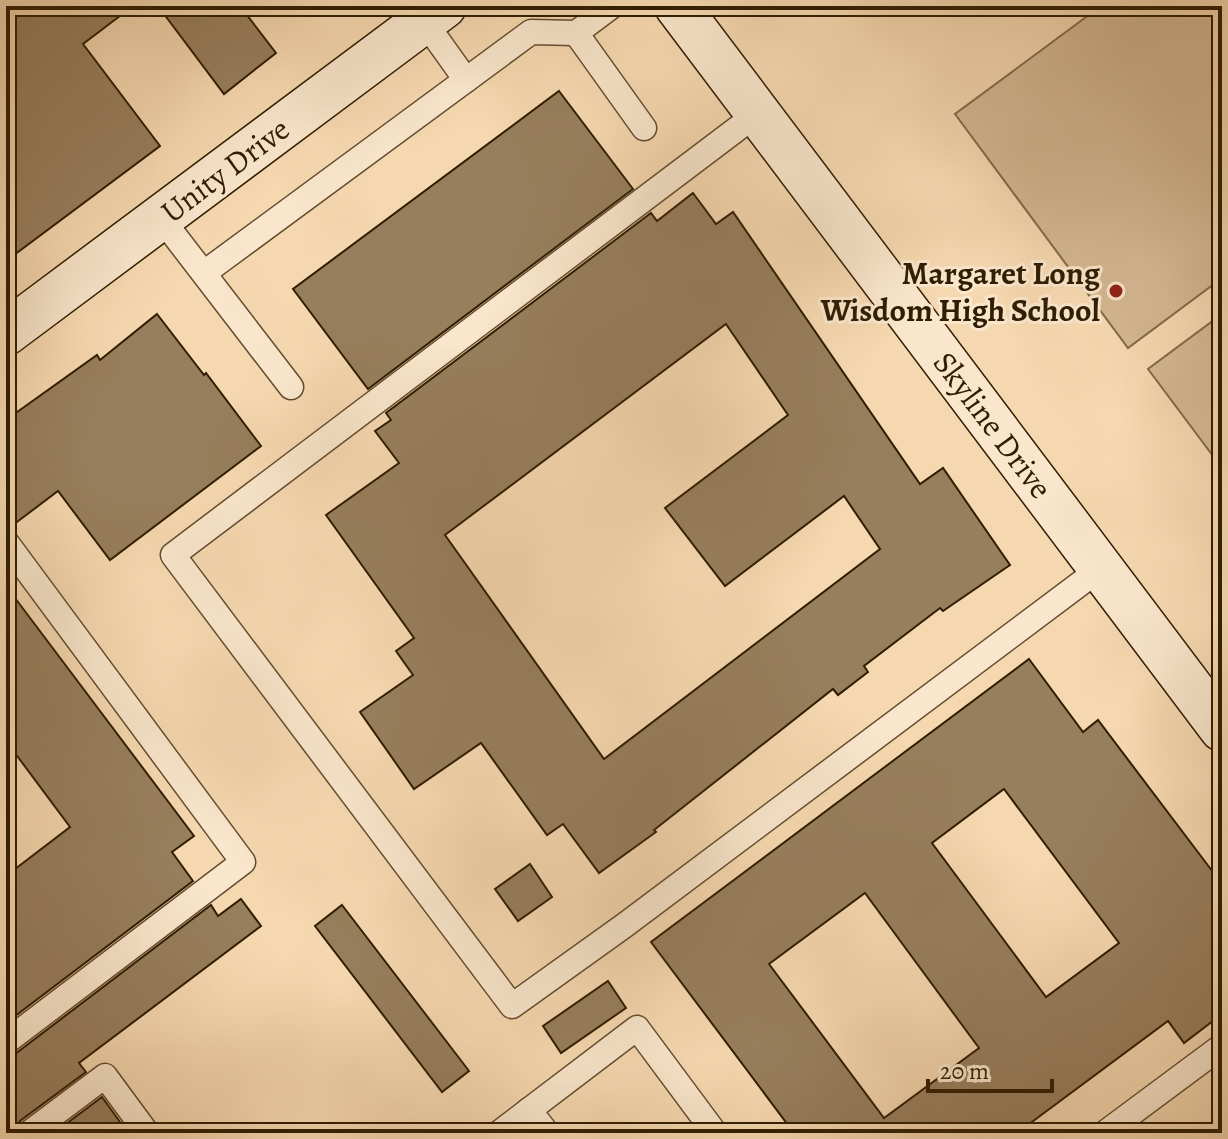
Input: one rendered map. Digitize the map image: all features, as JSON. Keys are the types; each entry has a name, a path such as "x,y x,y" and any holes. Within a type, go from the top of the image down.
{"street":[{"name":"Skyline Drive","path":"677,6 1222,729"},
{"name":"Unity Drive","path":"6,333 434,13"}],"lane":[{"path":"204,273 531,32 576,33 612,6"},
{"path":"434,13 466,80"},
{"path":"576,33 644,128"},
{"path":"758,113 173,555 493,981 512,1006 625,925 1101,568"},
{"path":"161,218 291,387"},
{"path":"6,542 243,862 6,1042"},
{"path":"499,1133 637,1028 715,1133"},
{"path":"1105,1133 1222,1046"},
{"path":"29,1133 105,1076 147,1133"},
{"path":"529,1110 547,1133"}],"shaded area":[{"path":"1101,6 1222,6 1222,278 1128,348 955,114"},
{"path":"1222,314 1222,468 1148,369"}],"building":[{"path":"6,6 133,6 83,44 160,146 6,261"},
{"path":"158,6 240,6 276,53 224,94"},
{"path":"559,91 633,189 368,389 293,289"},
{"path":"693,193 716,224 733,212 920,484 943,468 1010,565 943,611 940,608 864,666 868,672 838,695 833,689 654,830 656,832 599,873 563,824 547,835 481,743 414,789 360,712 413,675 396,651 414,638 326,515 399,463 375,431 391,420 386,413 651,213 657,221","holes":["726,324 788,415 665,508 725,586 844,496 880,549 604,759 445,535"]},
{"path":"157,314 261,446 110,560 58,491 9,528 6,527 6,420 97,355 100,360"},
{"path":"6,586 194,836 172,852 193,881 6,1023 6,876 70,827 6,741"},
{"path":"1029,659 1083,732 1098,720 1222,884 1222,1014 1184,1043 1168,1021 1017,1133 794,1133 651,942","holes":["1004,789 1119,943 1046,997 932,843","865,893 979,1048 884,1118 769,964"]},
{"path":"530,864 552,897 518,921 495,889"},
{"path":"241,899 261,926 79,1063 86,1072 20,1121 14,1133 6,1133 6,1057 15,1054 211,905 218,916"},
{"path":"342,905 469,1071 442,1092 315,926"},
{"path":"608,981 626,1008 561,1053 543,1026"},
{"path":"102,1097 128,1133 54,1133"}],"place":[{"name":"Margaret Long Wisdom High School","path":"1116,291"}]}
